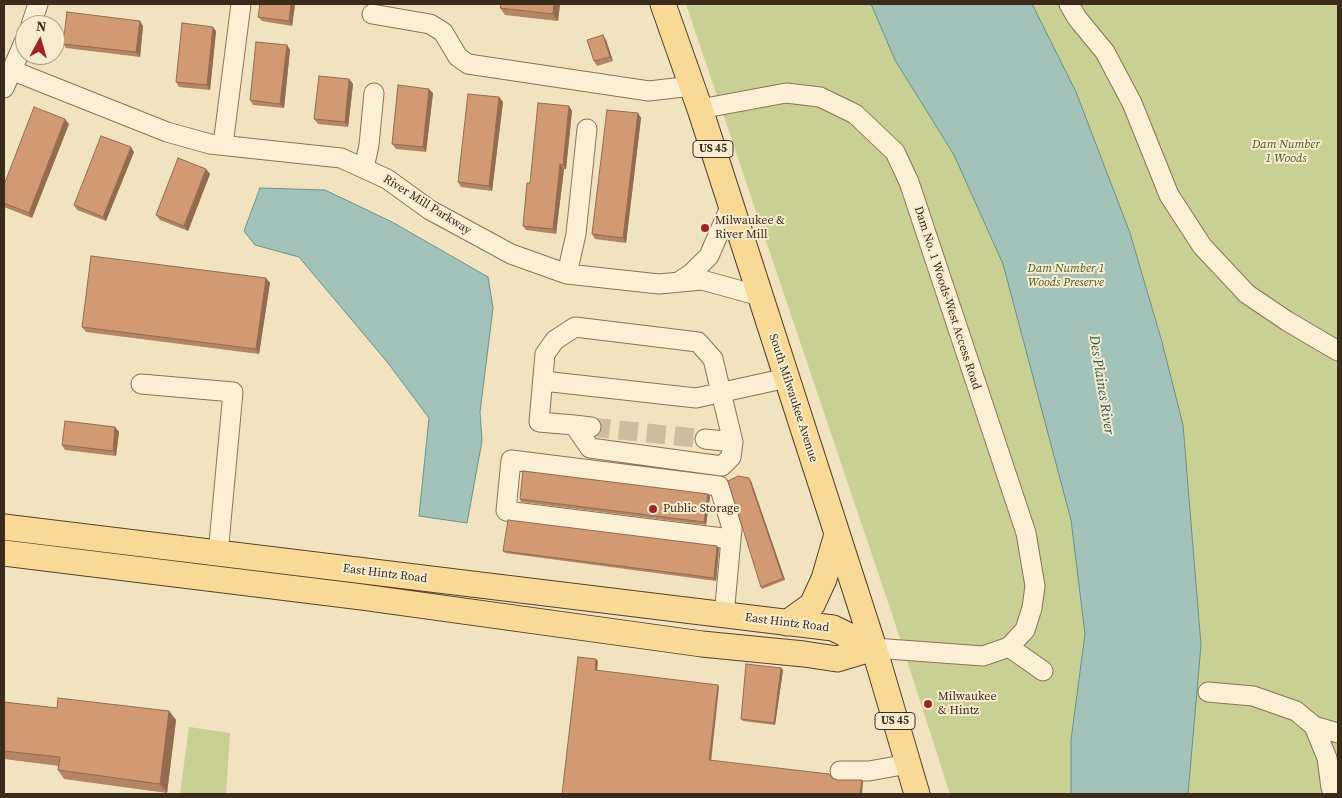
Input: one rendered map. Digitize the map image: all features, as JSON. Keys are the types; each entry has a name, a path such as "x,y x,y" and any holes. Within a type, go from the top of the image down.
{"main road":[{"name":"South Milwaukee Avenue","path":"663,4 700,109 874,648 917,794"},
{"name":"East Hintz Road","path":"4,527 833,628 874,648"},
{"path":"787,623 812,605 824,579 837,534"},
{"name":"East Hintz Road","path":"4,553 381,600 702,644 837,659 874,648"}],"street":[{"path":"223,145 241,4"},
{"path":"1069,4 1077,18 1105,52 1132,103 1169,195 1202,246 1247,294 1287,321 1338,351"},
{"path":"372,14 430,24 443,32 458,57 468,64 649,91 692,86"},
{"path":"4,88 15,61"},
{"name":"River Mill Parkway","path":"11,70 167,132 210,144 341,158 387,179 430,210 512,254 567,274 659,284 702,280 760,296"},
{"path":"364,168 369,145 374,93"},
{"name":"Dam No. 1 Woods-West Access Road","path":"700,109 786,93 820,97 856,114 895,152 909,182 1026,533 1035,586 1032,608 1025,630 1009,648"},
{"path":"567,274 576,234 588,129"},
{"path":"680,281 692,273 709,256 731,205"},
{"path":"575,327 698,342 714,359 722,393 733,442 732,457 722,466 590,448 583,426 540,422 545,354 555,340 575,327"},
{"path":"542,382 696,398 787,378"},
{"path":"141,384 233,392 218,554"},
{"path":"706,439 733,442"},
{"path":"724,616 731,539 732,528 718,486 510,460 506,512 731,539"},
{"path":"874,648 983,656 1009,648 1043,671"},
{"path":"1208,692 1253,696 1296,711 1314,726 1338,733"},
{"path":"1314,726 1327,758 1333,787"},
{"path":"840,771 870,771 908,764"}],"green space":[{"name":"Dam Number 1 Woods Preserve","path":"686,4 1338,4 1338,794 950,794 892,614"},
{"path":"189,727 230,733 226,794 180,794"}],"water":[{"name":"Des Plaines River","path":"871,4 1032,4 1076,92 1130,233 1162,342 1183,425 1201,645 1188,794 1071,794 1071,740 1085,634 1071,520 1003,264 954,155 895,60"},
{"path":"260,188 325,190 392,222 488,277 493,308 480,412 482,441 467,523 419,516 429,418 388,363 299,257 255,245 244,231"}],"building":[{"path":"260,4 291,4 289,21 258,17"},
{"path":"501,4 554,4 553,14 500,8"},
{"path":"67,12 140,21 136,52 65,44"},
{"path":"182,23 213,27 207,85 176,82"},
{"path":"603,35 610,57 594,61 587,40"},
{"path":"256,42 287,45 280,104 250,100"},
{"path":"319,76 349,79 345,122 314,119"},
{"path":"398,85 429,89 423,147 392,144"},
{"path":"468,94 499,97 489,186 458,182"},
{"path":"538,103 569,106 563,165 560,164 553,229 523,226 527,183 530,183"},
{"path":"34,107 65,119 29,213 4,203 4,185"},
{"path":"607,110 638,113 623,238 592,234"},
{"path":"101,136 131,147 103,217 74,205"},
{"path":"178,158 206,169 184,226 156,215"},
{"path":"91,256 266,278 256,349 82,327"},
{"path":"65,421 115,427 113,451 62,445"},
{"path":"523,471 708,494 704,522 520,499"},
{"path":"738,476 749,478 783,578 761,587 728,481"},
{"path":"508,520 717,546 714,578 503,551"},
{"path":"578,657 596,659 595,670 718,685 709,760 829,774 832,778 838,780 862,780 860,794 562,794"},
{"path":"746,664 781,668 774,723 741,719"},
{"path":"58,698 169,711 160,784 58,770 60,757 4,751 4,702 57,708"}],"tunnel":[{"path":"591,427 705,439"}],"place":[{"name":"Milwaukee & River Mill","path":"705,228"},
{"name":"Public Storage","path":"653,509"},
{"name":"Milwaukee & Hintz","path":"928,704"}],"park label":[{"name":"Dam Number 1 Woods","path":"1286,152"}]}
